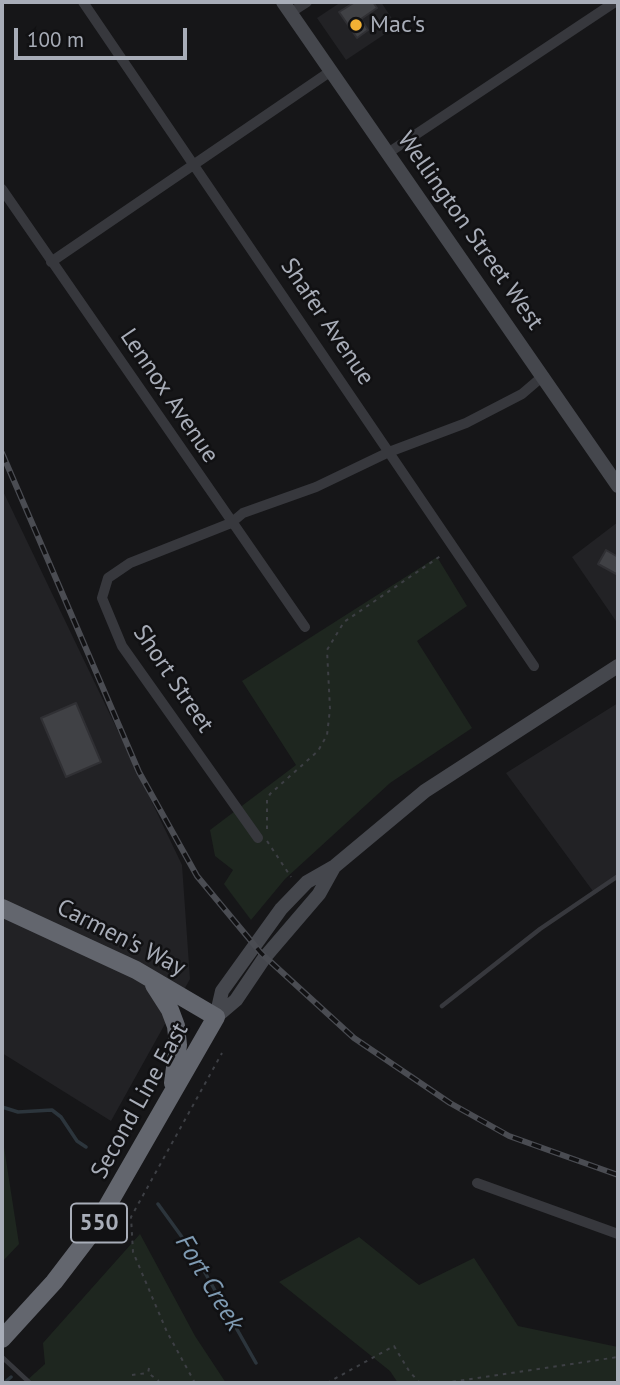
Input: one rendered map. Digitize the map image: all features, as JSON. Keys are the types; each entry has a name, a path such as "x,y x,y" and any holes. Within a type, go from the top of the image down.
{"highway":[{"name":"Carmen's Way","path":"2,908 147,976 216,1017"},
{"path":"147,976 162,995 176,1026 178,1045 172,1090"},
{"name":"Second Line East","path":"2,1339 54,1282 93,1231 120,1190 172,1090 216,1017"}],"main road":[{"name":"Wellington Street West","path":"287,7 618,486"},
{"name":"Second Line East","path":"216,1017 236,1000 265,957 318,894 335,866 425,792 618,666"}],"street":[{"name":"Shafer Avenue","path":"83,2 534,666"},
{"path":"287,7 307,2"},
{"path":"388,153 615,2"},
{"path":"51,262 331,71"},
{"name":"Lennox Avenue","path":"2,188 231,523 305,626"},
{"name":"Short Street","path":"258,838 122,646 102,598 108,578 130,563 231,523 243,513 316,487 389,452 466,423 522,394 543,376"},
{"path":"477,1183 618,1234"}],"lane":[{"path":"442,1006 540,929 618,876"},
{"path":"2,1357 28,1382"}],"path":[{"path":"294,881 267,841 267,800 281,781 318,751 327,735 330,709 327,650 344,622 442,555"},
{"path":"195,1383 167,1332 133,1252 131,1217 222,1053"},
{"path":"327,1383 394,1346 418,1382 426,1383"},
{"path":"444,1383 618,1357"},
{"path":"148,1373 149,1368"},
{"path":"132,1375 148,1373 159,1381"}],"shaded area":[{"path":"341,2 381,2 397,26 346,60 317,18"},
{"path":"2,489 182,865 190,979 111,1121 2,1053"},
{"path":"618,522 618,624 572,557"},
{"path":"437,557 467,606 417,641 472,728 390,783 285,879 251,920 224,884 233,870 215,856 210,830 296,765 242,681"},
{"path":"618,703 618,879 595,894 506,773"},
{"path":"2,1134 19,1244 2,1262"},
{"path":"140,1234 195,1336 226,1383 24,1383 45,1364 43,1343"},
{"path":"359,1237 419,1285 474,1258 518,1326 618,1347 618,1383 398,1383 390,1371 279,1282"}],"building":[{"name":"Mac's","path":"355,2 373,2 377,8 361,19 368,30 357,38 339,12"},
{"path":"606,550 618,557 618,575 598,564"},
{"path":"76,703 101,762 66,777 41,718"}],"waterway":[{"name":"Fort Creek","path":"2,1107 18,1112 52,1110 61,1117 77,1141 86,1147"},
{"name":"Fort Creek","path":"158,1204 195,1255 256,1363"},
{"path":"4,1383 11,1377"}],"railway":[{"path":"2,453 139,772 197,876 261,953 354,1038 450,1103 509,1136 618,1175"}],"place":[{"name":"Mac's","path":"356,25"}]}
